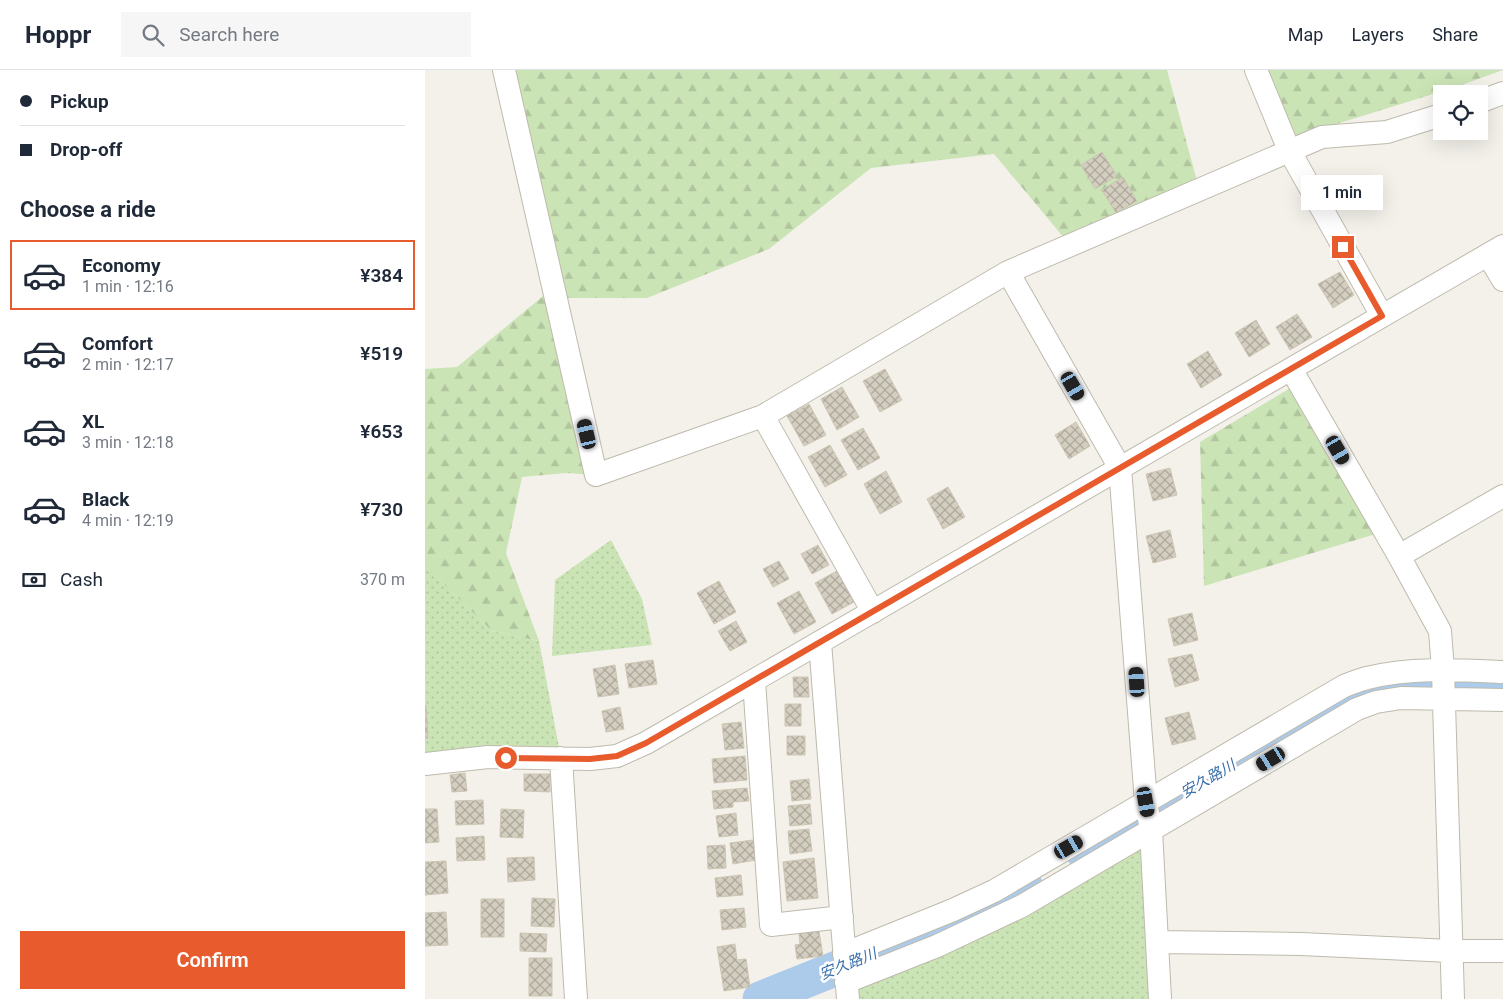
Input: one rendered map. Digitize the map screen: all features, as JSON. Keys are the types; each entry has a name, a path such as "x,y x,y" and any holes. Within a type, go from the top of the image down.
{"street":[{"path":"504,70 596,475 763,416 1007,272 1289,150 1322,136 1387,132 1433,118"},
{"path":"1256,70 1289,150 1382,316"},
{"path":"1488,99 1503,93"},
{"path":"425,764 488,757 590,759 617,756 646,743 1496,250 1503,280"},
{"path":"1007,272 1120,468 1146,802 1151,830 1160,999"},
{"path":"1291,370 1399,556 1440,631 1443,670 1453,999"},
{"path":"763,416 873,612"},
{"path":"1399,556 1503,496"},
{"path":"820,642 847,990 1022,906 1357,709 1376,702 1401,698 1503,700"},
{"path":"844,954 953,910 994,891 1344,686 1387,674 1443,670 1503,672"},
{"path":"754,681 771,925 841,917"},
{"path":"561,758 576,999"},
{"path":"1157,942 1301,944 1451,951 1503,951"}],"green space":[{"path":"504,70 1167,70 1197,181 1065,239 994,154 871,168 769,249 647,298 567,298"},
{"path":"1261,70 1503,70 1462,85 1433,85 1433,94 1285,140"},
{"path":"553,288 596,475 566,473 522,477 506,553 539,641 492,631 425,566 425,369 457,367"},
{"path":"1292,387 1379,533 1204,586 1200,442"},
{"path":"611,540 642,599 652,645 552,656 555,580"},
{"path":"425,566 492,631 539,641 561,758 425,766"},
{"path":"1142,835 1162,999 848,999 846,982"}],"building":[{"path":"1102,152 1117,176 1095,189 1081,165"},
{"path":"1123,177 1137,201 1116,213 1102,190"},
{"path":"1340,272 1354,295 1333,308 1318,284"},
{"path":"1297,314 1312,337 1290,350 1276,327"},
{"path":"1256,320 1270,344 1249,357 1235,333"},
{"path":"1208,351 1222,375 1201,388 1187,364"},
{"path":"885,369 902,400 880,412 863,381"},
{"path":"842,387 859,417 837,430 821,399"},
{"path":"809,404 826,435 804,446 787,416"},
{"path":"1076,422 1090,446 1069,459 1055,435"},
{"path":"863,428 880,458 858,470 841,440"},
{"path":"830,445 847,475 825,487 808,457"},
{"path":"1170,468 1177,495 1153,501 1146,474"},
{"path":"886,471 902,502 880,514 864,484"},
{"path":"948,487 965,517 943,529 927,499"},
{"path":"1170,530 1176,557 1153,563 1146,536"},
{"path":"818,545 829,565 812,574 801,554"},
{"path":"779,561 789,579 773,587 763,569"},
{"path":"837,571 854,602 832,614 815,583"},
{"path":"719,581 736,612 714,624 697,593"},
{"path":"799,591 816,622 794,634 777,603"},
{"path":"1192,613 1198,640 1174,646 1168,619"},
{"path":"736,621 747,642 730,651 718,631"},
{"path":"1192,654 1199,680 1175,687 1168,659"},
{"path":"653,660 657,684 629,688 625,664"},
{"path":"615,665 619,694 598,697 593,669"},
{"path":"793,677 808,677 809,697 794,697"},
{"path":"785,704 801,704 801,726 785,726"},
{"path":"425,706 428,738 425,739"},
{"path":"620,707 624,729 606,732 602,711"},
{"path":"1189,712 1196,739 1172,745 1165,718"},
{"path":"741,722 744,748 725,750 722,724"},
{"path":"787,736 805,736 805,755 787,755"},
{"path":"745,756 747,780 714,783 712,759"},
{"path":"465,773 467,791 452,792 450,775"},
{"path":"524,774 550,774 550,792 524,791"},
{"path":"809,779 811,799 792,801 790,781"},
{"path":"747,788 749,801 733,802 733,807 714,809 712,791"},
{"path":"483,800 484,824 456,825 455,801"},
{"path":"810,804 812,824 790,826 788,806"},
{"path":"425,809 437,809 439,842 425,843"},
{"path":"501,809 524,810 523,838 500,837"},
{"path":"736,813 738,835 719,837 716,816"},
{"path":"809,829 812,851 790,854 788,831"},
{"path":"484,836 485,860 457,861 456,838"},
{"path":"753,840 756,860 733,864 730,843"},
{"path":"725,845 726,868 708,869 707,846"},
{"path":"534,857 535,880 508,882 507,858"},
{"path":"814,858 818,898 787,901 783,862"},
{"path":"446,861 448,893 425,895 425,862"},
{"path":"741,875 743,895 717,897 715,878"},
{"path":"532,898 555,899 554,927 531,926"},
{"path":"481,899 504,899 504,937 481,937"},
{"path":"744,908 746,927 722,930 720,910"},
{"path":"446,912 448,945 425,946 425,913"},
{"path":"819,931 823,956 797,959 795,945 800,944 799,934"},
{"path":"520,933 547,934 546,952 520,951"},
{"path":"735,944 737,960 746,959 750,987 724,991 717,947"},
{"path":"529,958 552,958 552,996 529,996"}],"waterway":[{"name":"安久路川","path":"1083,852 1350,697 1375,686 1408,684 1503,685"},
{"name":"安久路川","path":"760,999 977,912 1025,885"}],"route":[{"path":"506,758 590,759 617,756 646,743 1382,316 1343,247"}]}
